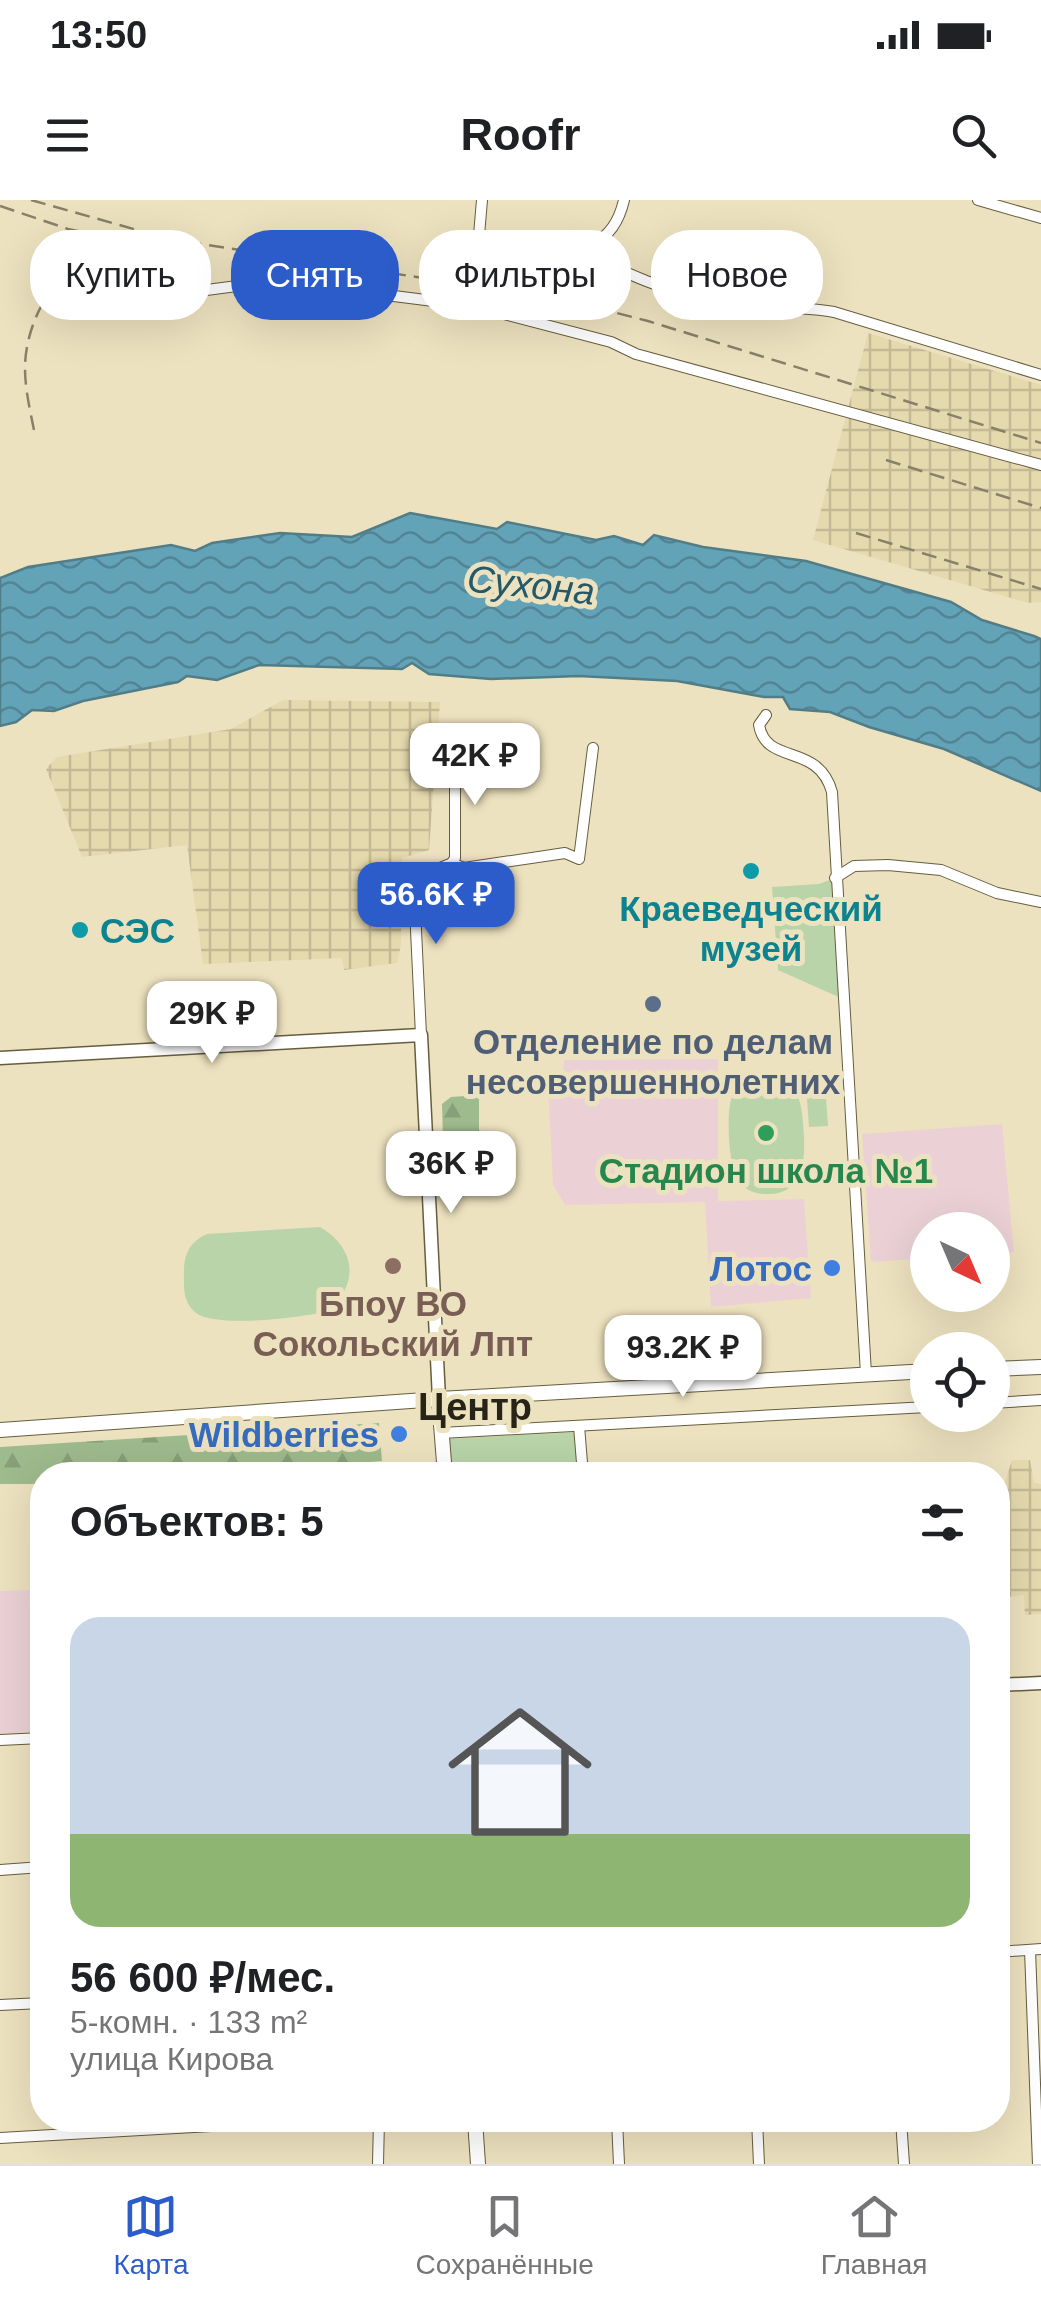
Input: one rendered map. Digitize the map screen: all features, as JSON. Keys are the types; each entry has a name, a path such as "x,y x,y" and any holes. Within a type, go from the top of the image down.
{"main road":[{"path":"1010,1367 1041,1366"},
{"path":"0,1430 910,1372"},
{"path":"439,1399 443,1462"},
{"path":"477,2132 478,2164"}],"street":[{"path":"480,230 482,200"},
{"path":"609,230 624,200"},
{"path":"978,200 1041,218"},
{"path":"631,272 692,297 744,306 834,312 1041,375"},
{"path":"211,290 275,281 419,299"},
{"path":"527,320 1041,466"},
{"path":"766,715 759,724 761,736 772,748 806,758 818,766 830,784 866,1374"},
{"path":"452,863 464,868 565,853 579,859 594,748"},
{"path":"439,1399 414,888 423,875 452,863 455,858 456,777"},
{"path":"835,878 854,866 888,864 942,870 997,893 1041,902"},
{"path":"0,1058 421,1035"},
{"path":"1010,1402 1041,1400"},
{"path":"441,1433 910,1408"},
{"path":"580,1426 582,1462"},
{"path":"1010,1684 1041,1683"},
{"path":"0,1740 30,1739"},
{"path":"0,1870 30,1868"},
{"path":"1010,1951 1035,1950 1038,2164"},
{"path":"0,2005 30,2004"},
{"path":"0,2138 105,2132"},
{"path":"378,2164 379,2132"},
{"path":"618,2132 619,2164"},
{"path":"758,2132 759,2164"},
{"path":"902,2132 904,2164"}],"shaded area":[{"path":"868,333 1041,385 1041,602 1028,603 813,540"},
{"path":"283,700 440,702 429,850 402,858 401,945 397,963 344,970 342,958 203,964 187,845 82,857 46,769 57,757 231,729"},
{"path":"718,1059 718,1201 804,1199 811,1298 711,1307 705,1202 565,1205 553,1185 548,1085 563,1078 564,1060"},
{"path":"1002,1124 1014,1252 1010,1252 1010,1212 910,1212 910,1259 871,1262 862,1134"},
{"path":"1012,1460 1030,1460 1034,1483 1041,1484 1041,1614 1025,1615 1024,1595 1010,1597"},
{"path":"29,1590 30,1732 0,1734 0,1591"}],"green space":[{"path":"835,878 843,999 778,970 772,887 819,884"},
{"path":"824,1070 828,1126 809,1127 805,1071"},
{"path":"763,1072 785,1079 792,1086 800,1103 804,1136 800,1174 789,1188 769,1194 749,1190 742,1184 731,1159 729,1139 730,1106 736,1088"},
{"path":"479,1095 479,1136 443,1138 442,1104 451,1097"},
{"path":"320,1227 341,1245 349,1267 345,1290 327,1311 240,1321 206,1318 188,1304 185,1258 201,1237"},
{"path":"379,1423 382,1461 30,1462 30,1484 0,1484 0,1447"},
{"path":"577,1432 578,1462 448,1462 446,1439"}],"water":[{"name":"Сухона","path":"410,513 497,529 507,522 596,540 614,536 643,545 654,535 703,547 806,561 951,602 982,620 1041,639 1041,791 944,749 830,712 790,709 783,697 677,681 579,676 491,679 429,674 412,663 402,669 259,665 217,680 187,676 178,682 83,701 54,711 32,710 16,722 0,726 0,578 28,567 171,545 195,551 212,543 280,533 352,537"}],"railway":[{"path":"31,200 169,239 566,300 648,321 1041,443"},
{"path":"0,206 73,230"},
{"path":"34,430 25,368 35,320"},
{"path":"886,460 1041,508"},
{"path":"856,533 1041,589"}],"place":[{"name":"Краеведческий музей","path":"751,871"},
{"name":"СЭС","path":"80,930"},
{"name":"Отделение по делам несовершеннолетних","path":"653,1004"},
{"name":"Стадион школа №1","path":"766,1133"},
{"name":"Бпоу ВО Сокольский Лпт","path":"393,1266"},
{"name":"Лотос","path":"832,1268"},
{"name":"Wildberries","path":"399,1434"}],"district":[{"name":"Центр","path":"475,1407"}]}
